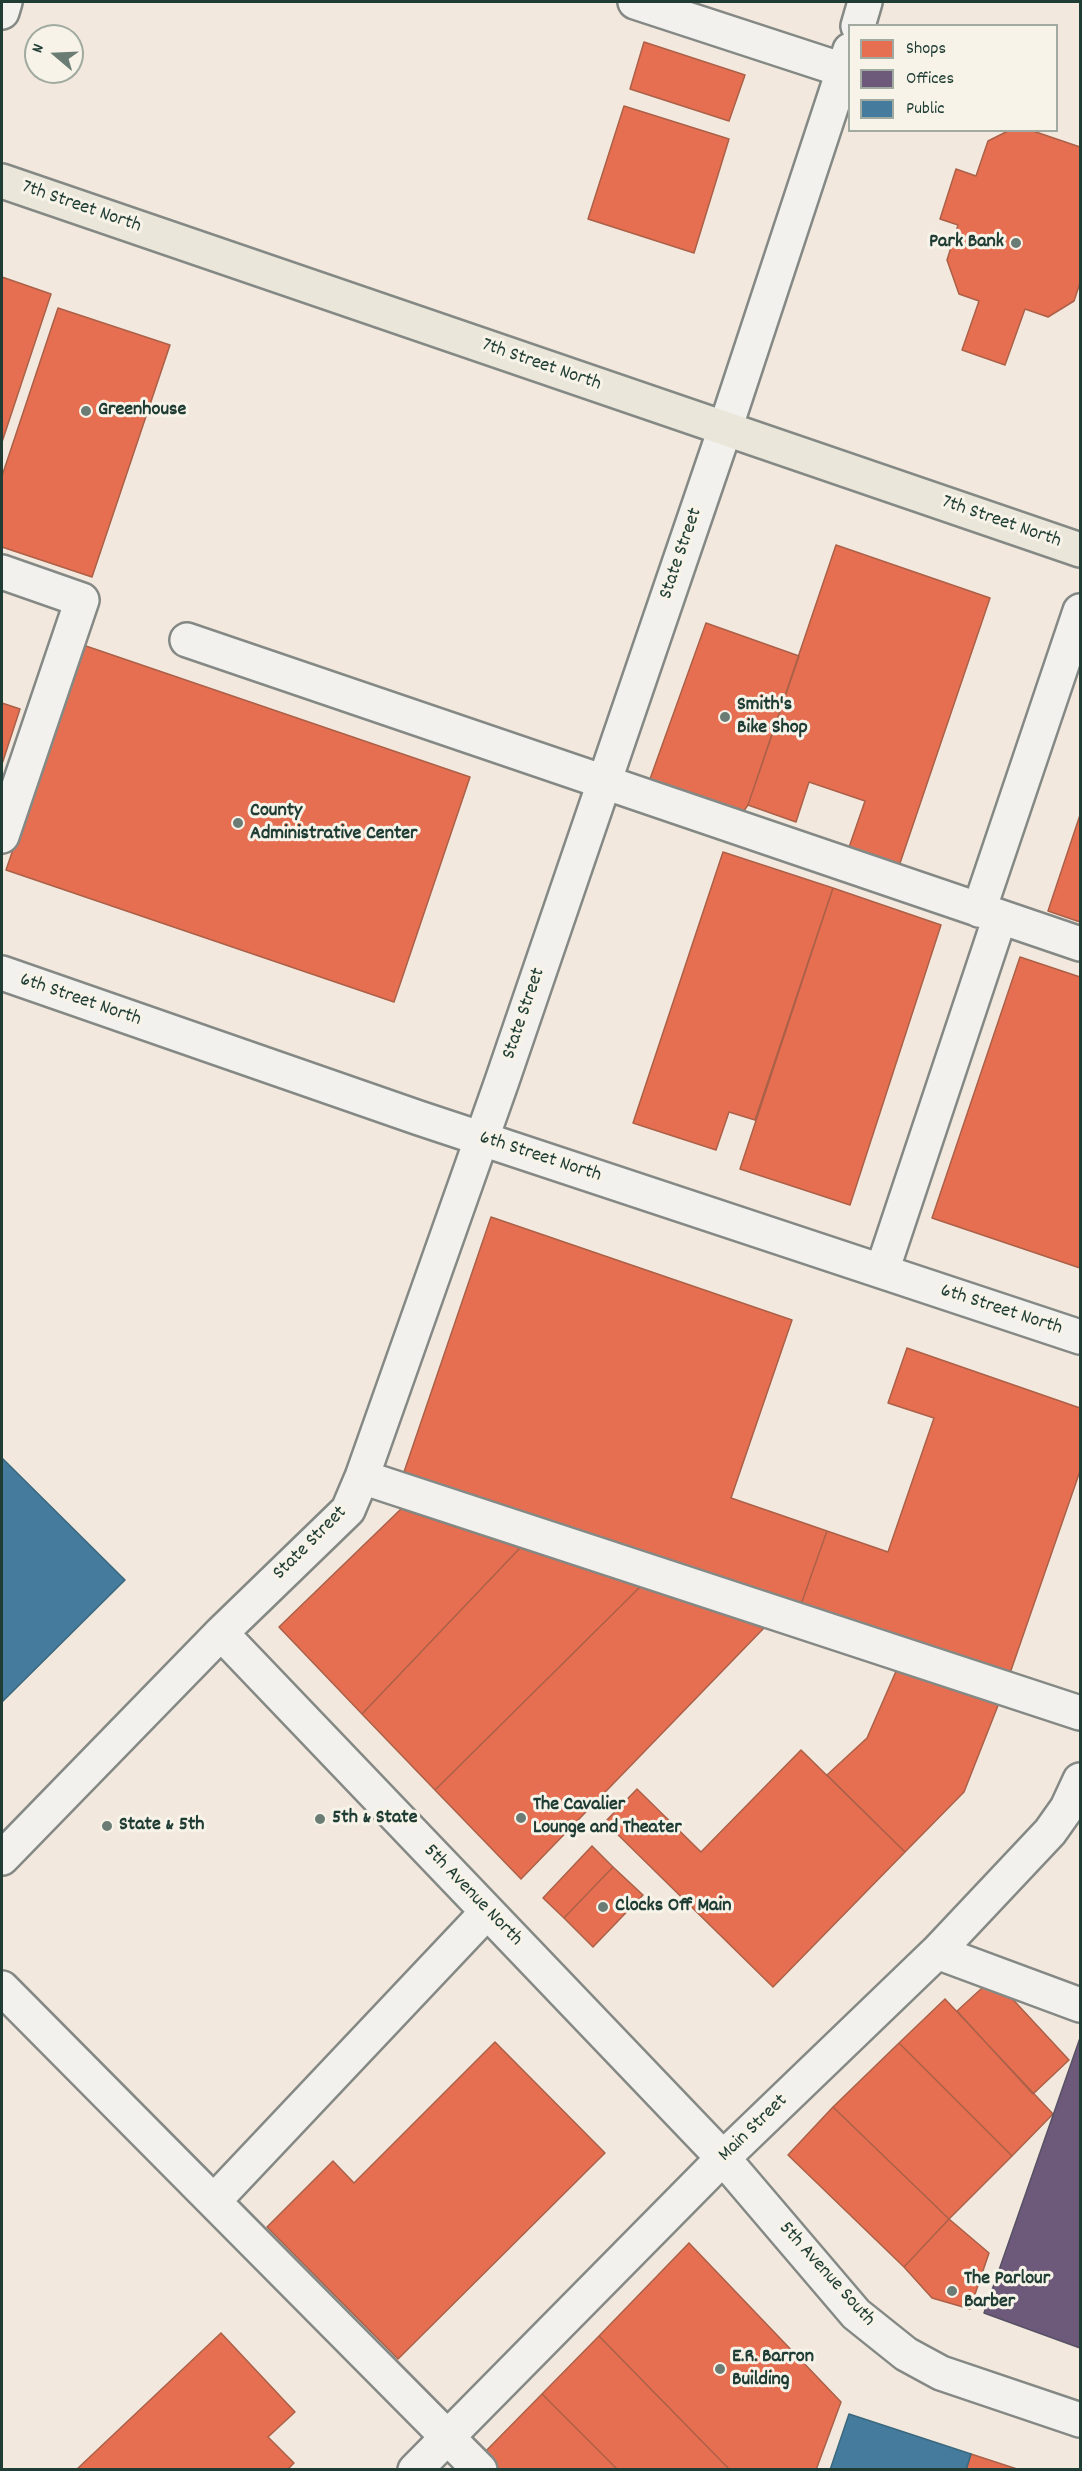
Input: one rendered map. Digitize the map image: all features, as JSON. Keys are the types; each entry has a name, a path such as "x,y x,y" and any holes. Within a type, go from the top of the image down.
{"main road":[{"name":"7th Street North","path":"2,181 1080,550"}],"street":[{"path":"2,12 5,2"},
{"path":"634,2 846,60"},
{"path":"859,24 866,2"},
{"name":"State Street","path":"2,1858 221,1633 348,1510 362,1477 482,1139 725,429 846,60"},
{"path":"2,572 82,600 2,836"},
{"path":"882,1271 1080,611"},
{"path":"187,640 1080,944"},
{"name":"6th Street North","path":"2,973 482,1139 1080,1337"},
{"path":"362,1477 1080,1713"},
{"name":"5th Avenue North","path":"221,1633 723,2158"},
{"name":"Main Street","path":"416,2469 723,2158 937,1952 1050,1832 1067,1808 1080,1780"},
{"path":"214,2201 487,1912"},
{"path":"937,1952 1080,2004"},
{"path":"2,1988 480,2469"},
{"name":"5th Avenue South","path":"723,2158 856,2314 906,2354 941,2373 1080,2420"}],"shaded area":[{"path":"5,2 1080,2 1080,2469 2,2470 2,12"}],"building: Shops":[{"path":"644,42 745,75 729,121 630,89"},
{"path":"624,106 729,139 694,253 588,219"},
{"name":"Park Bank","path":"1006,132 1036,132 1080,147 1080,283 1074,301 1048,317 1025,309 1005,365 962,350 979,301 959,294 947,260 958,225 940,219 956,169 976,176 988,141"},
{"path":"2,277 51,294 2,442"},
{"name":"Greenhouse","path":"58,308 170,345 92,577 2,547 2,476"},
{"path":"836,545 990,598 897,872 846,856 865,801 809,782 796,822 748,805"},
{"path":"706,623 799,656 748,805 743,812 650,779"},
{"name":"County Administrative Center","path":"83,645 470,777 394,1002 6,870"},
{"path":"2,703 20,709 2,764"},
{"path":"1080,815 1080,922 1048,911"},
{"path":"723,852 833,888 755,1120 729,1112 716,1150 633,1123"},
{"path":"833,888 941,925 850,1205 740,1169"},
{"path":"1020,957 1080,977 1080,1268 932,1218"},
{"path":"491,1217 792,1320 731,1498 827,1531 800,1607 404,1472"},
{"path":"907,1348 1080,1408 1080,1471 1008,1679 800,1607 827,1531 888,1552 934,1418 888,1403"},
{"path":"401,1509 520,1548 362,1714 279,1627"},
{"path":"520,1548 640,1587 435,1790 362,1714"},
{"path":"640,1587 764,1628 521,1879 435,1790"},
{"path":"897,1669 999,1703 964,1792 905,1852 827,1775 867,1738"},
{"path":"801,1750 905,1852 773,1987 605,1822 637,1789 701,1852"},
{"path":"592,1846 613,1867 564,1918 543,1898"},
{"name":"Clocks Off Main","path":"613,1867 643,1895 593,1947 564,1918"},
{"path":"993,1978 1069,2060 1033,2094 957,2011"},
{"path":"945,1999 1053,2114 1012,2156 899,2043"},
{"path":"495,2042 605,2153 398,2359 267,2227 333,2161 354,2183"},
{"path":"899,2043 1012,2156 949,2219 833,2107"},
{"path":"833,2107 949,2219 904,2267 788,2155"},
{"path":"949,2219 989,2253 970,2309 932,2298 904,2267"},
{"name":"E.R. Barron Building","path":"689,2243 841,2402 816,2470 730,2470 599,2336"},
{"path":"221,2333 295,2412 268,2437 294,2463 287,2470 76,2470"},
{"path":"599,2336 730,2470 618,2470 542,2394"},
{"path":"542,2394 618,2470 499,2470 483,2454"},
{"path":"971,2454 1020,2470 966,2470"}],"building: Offices":[{"path":"1080,2038 1080,2348 984,2313"}],"building: Public":[{"path":"2,1458 125,1580 2,1702"},
{"path":"849,2414 971,2454 966,2470 830,2470"}],"place":[{"name":"Park Bank","path":"1016,243"},
{"name":"Greenhouse","path":"86,411"},
{"name":"Smith's Bike Shop","path":"725,717"},
{"name":"County Administrative Center","path":"238,823"},
{"name":"The Cavalier Lounge and Theater","path":"521,1818"},
{"name":"5th & State","path":"320,1819"},
{"name":"State & 5th","path":"107,1826"},
{"name":"Clocks Off Main","path":"603,1907"},
{"name":"The Parlour Barber","path":"952,2291"},
{"name":"E.R. Barron Building","path":"720,2369"}]}
